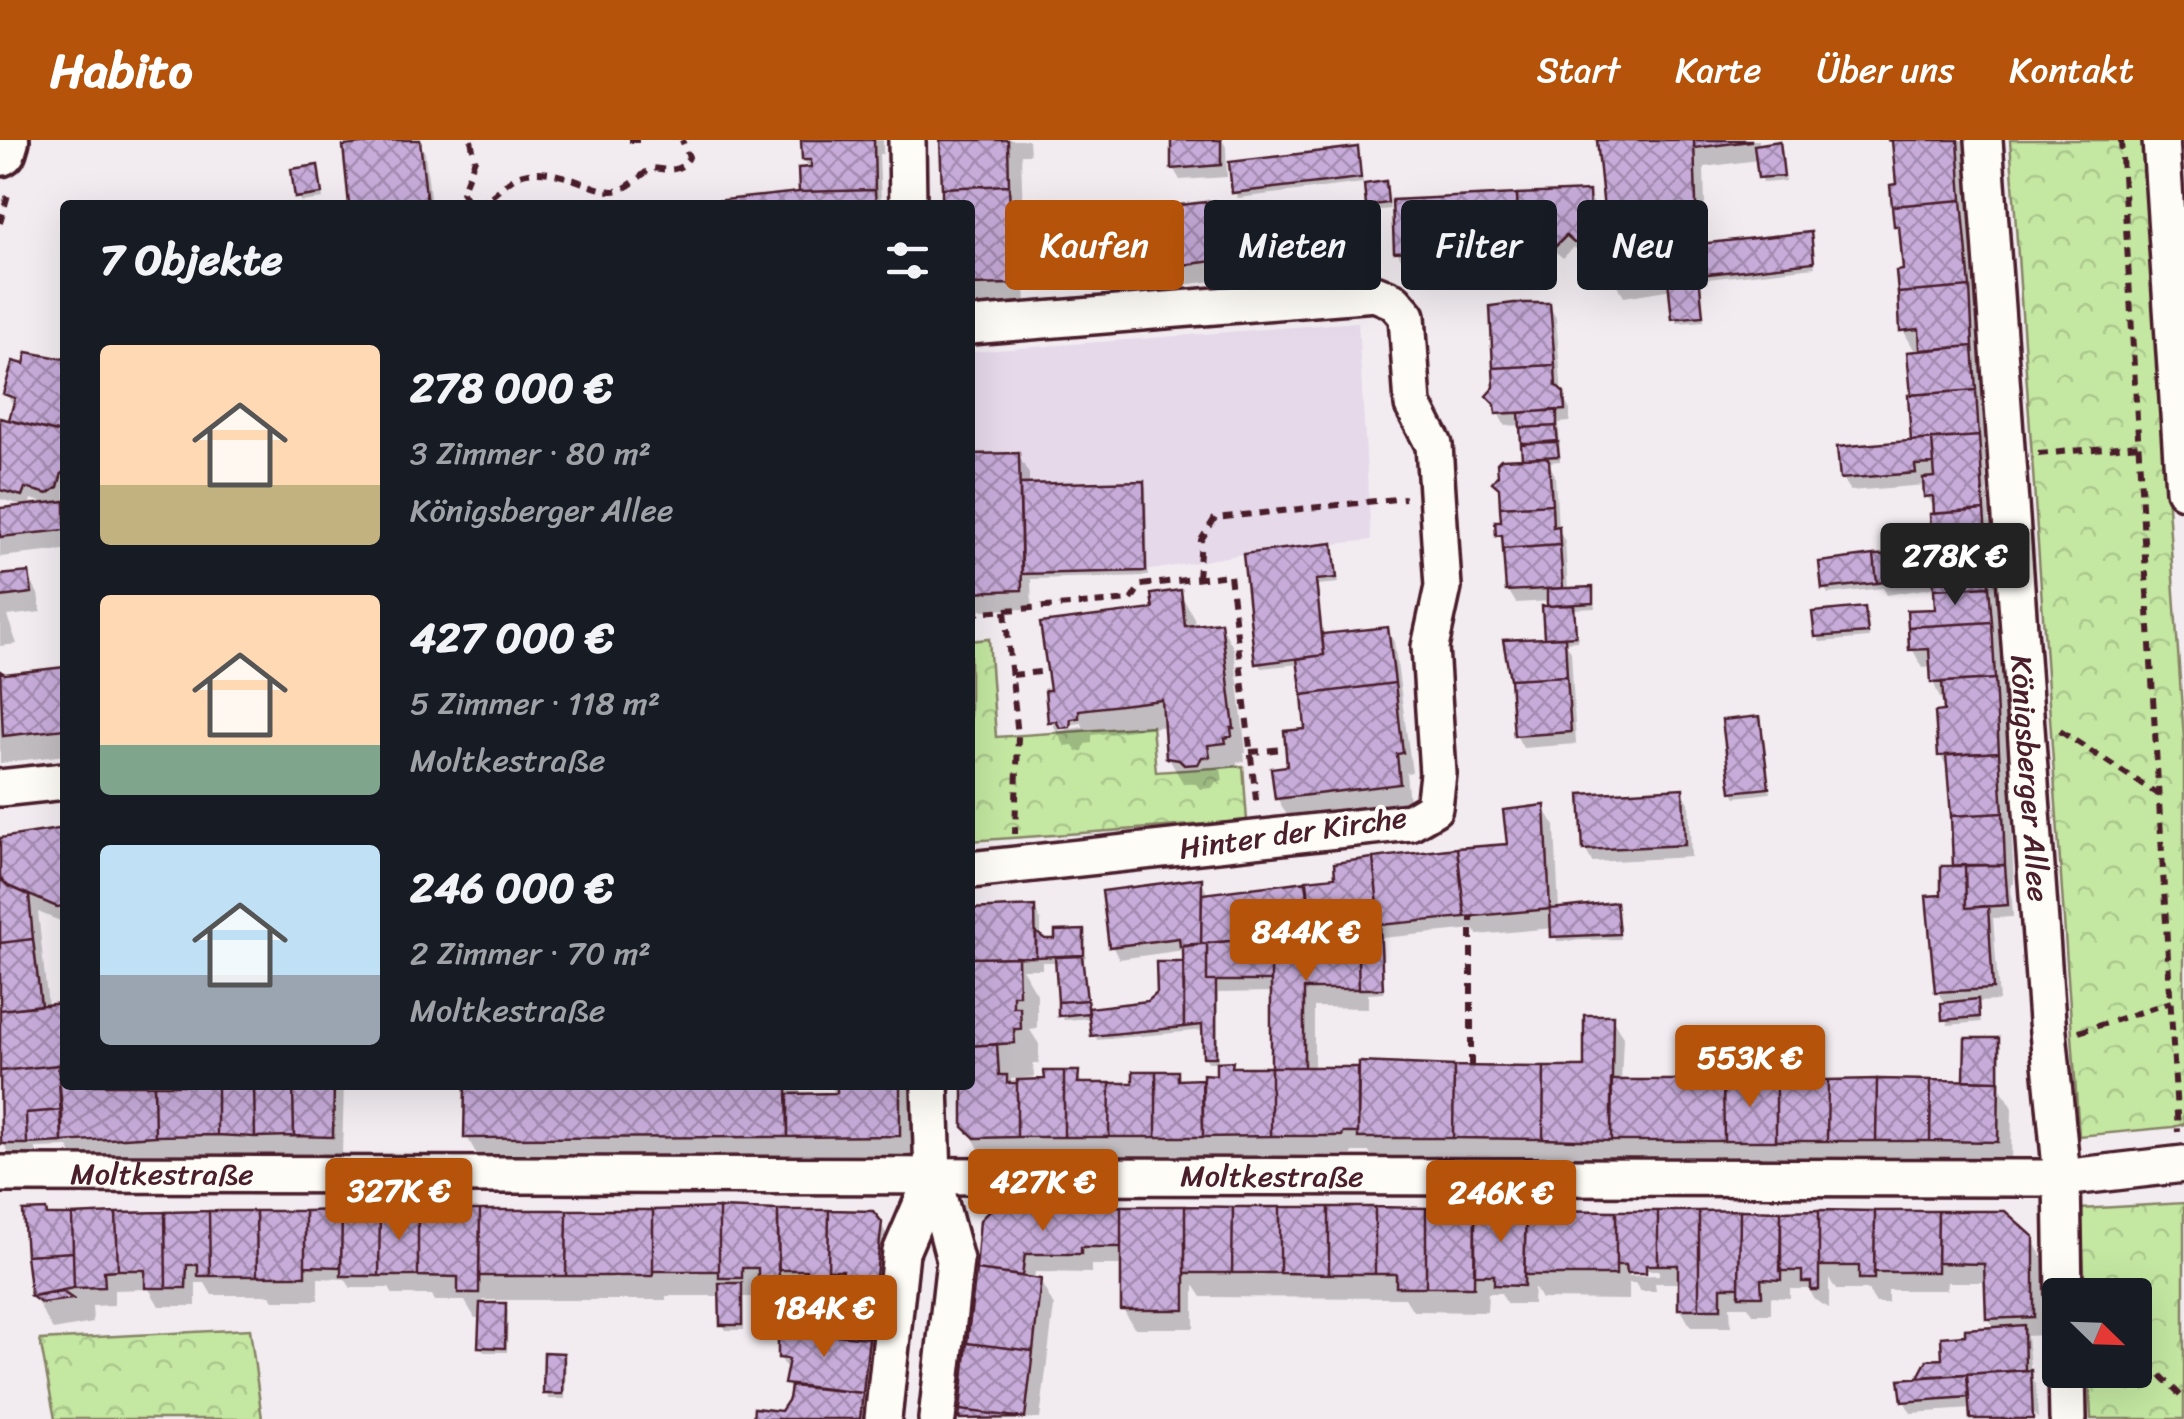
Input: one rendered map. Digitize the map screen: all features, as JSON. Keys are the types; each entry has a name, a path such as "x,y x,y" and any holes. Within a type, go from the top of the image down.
{"main road":[{"path":"0,150 3,140"}],"street":[{"path":"907,140 908,200"},
{"name":"Königsberger Allee","path":"1984,140 2062,1178 2064,1278"},
{"path":"2161,140 2184,490"},
{"path":"975,326 1375,294"},
{"name":"Hinter der Kirche","path":"975,869 1410,822 1434,808 1438,774 1430,647 1443,587 1434,445 1414,404 1407,316 1394,300 1375,294"},
{"path":"0,788 60,782"},
{"path":"930,1090 933,1177 955,1260 937,1419"},
{"name":"Moltkestraße","path":"0,1174 2062,1178 2182,1165"},
{"path":"882,1419 901,1252 933,1177"},
{"path":"2067,1388 2068,1419"}],"path":[{"path":"468,200 462,192 474,158 471,140"},
{"path":"629,140 642,140"},
{"path":"488,200 522,174 564,174 603,190 620,190 652,168 674,170 686,164 689,157 682,140"},
{"path":"2121,140 2182,1165"},
{"path":"1375,294 1374,277 1401,276"},
{"path":"2005,457 2181,442"},
{"path":"1198,578 1200,540 1216,518 1436,495"},
{"path":"975,614 1131,600 1141,585 1230,574 1260,839"},
{"path":"1006,611 1018,736 1014,853 1018,865"},
{"path":"1012,676 1048,671"},
{"path":"2025,708 2160,796"},
{"path":"1250,752 1285,749"},
{"path":"1471,917 1471,1066"},
{"path":"2049,1042 2170,1002"},
{"path":"2152,1367 2184,1399"}],"shaded area":[{"path":"1358,322 1371,540 1243,554 1146,571 1022,574 1019,453 975,454 975,352"}],"green space":[{"path":"2010,140 2143,140 2184,739 2184,1124 2173,1127 2079,1136"},
{"path":"989,639 996,737 1152,726 1156,772 1243,766 1247,821 975,841 975,640"},
{"path":"2184,1203 2184,1419 2091,1419 2090,1388 2152,1388 2152,1278 2084,1278 2081,1209"},
{"path":"250,1329 262,1419 55,1419 40,1340"}],"building":[{"path":"420,140 426,200 348,200 343,146"},
{"path":"801,140 874,140 875,190 799,192 798,168 811,167 811,160 802,160"},
{"path":"940,140 1008,140 1009,185 942,188"},
{"path":"1171,140 1221,140 1221,165 1171,169"},
{"path":"1597,140 1694,140 1696,200 1603,200"},
{"path":"1694,140 1751,140 1751,141 1694,148"},
{"path":"1887,140 1958,140 1962,200 1892,206 1890,185 1896,184 1892,141"},
{"path":"1780,141 1784,176 1758,178 1754,145"},
{"path":"1358,147 1361,178 1232,193 1229,162"},
{"path":"318,165 322,194 295,198 291,169"},
{"path":"1386,181 1388,203 1365,200 1364,184"},
{"path":"1009,185 1010,200 1005,200 1005,284 975,285 975,200 942,200 942,188"},
{"path":"875,190 876,200 725,200 799,192"},
{"path":"1589,191 1589,200 1577,200 1577,243 1566,236 1557,245 1557,200 1517,200 1517,194"},
{"path":"1517,194 1517,200 1401,200 1401,252 1394,252 1392,200"},
{"path":"1962,200 1970,287 1898,293 1896,271 1903,270 1899,226 1894,226 1892,206"},
{"path":"1204,202 1204,262 1184,265 1184,205"},
{"path":"1811,232 1814,262 1708,274 1708,243"},
{"path":"1970,287 1973,346 1920,350 1919,329 1900,331 1898,293"},
{"path":"1669,290 1700,290 1703,316 1672,319"},
{"path":"1550,303 1555,365 1493,368 1490,306"},
{"path":"1973,346 1976,390 1911,395 1907,352"},
{"path":"27,352 60,358 60,433 9,420 15,398 3,394 13,361 24,364"},
{"path":"1555,365 1556,386 1564,393 1565,410 1496,414 1495,405 1486,396 1494,387 1493,368"},
{"path":"1976,390 1979,436 1911,441 1908,395"},
{"path":"1557,410 1557,426 1520,428 1519,413"},
{"path":"0,418 60,433 58,487 48,494 25,488 22,496 0,490"},
{"path":"1556,426 1558,442 1521,443 1520,428"},
{"path":"1979,436 1984,510 1934,514 1933,496 1924,497 1923,478 1935,477 1932,439"},
{"path":"1932,439 1934,464 1915,465 1916,473 1840,479 1837,447"},
{"path":"1557,441 1559,456 1522,458 1521,444"},
{"path":"1019,453 1022,590 975,592 975,454"},
{"path":"1546,457 1552,504 1500,507 1499,488 1492,482 1498,475 1497,463 1501,459"},
{"path":"1144,481 1146,571 1022,574 1020,484"},
{"path":"60,502 60,531 0,537 0,508"},
{"path":"1552,504 1553,527 1559,526 1560,545 1503,549 1502,535 1496,536 1495,521 1501,521 1500,507"},
{"path":"1984,510 1987,550 1903,555 1902,533 1931,532 1930,514"},
{"path":"1333,543 1337,578 1316,580 1324,655 1255,664 1243,554"},
{"path":"1560,545 1563,588 1506,591 1503,549"},
{"path":"1987,550 1989,586 1934,589 1932,553"},
{"path":"1932,553 1934,575 1877,583 1874,555"},
{"path":"1874,555 1877,583 1822,589 1819,562"},
{"path":"29,572 32,593 0,597 0,575"},
{"path":"1989,586 1992,622 1908,627 1907,610 1935,609 1934,589"},
{"path":"1593,587 1593,603 1547,606 1547,589"},
{"path":"1181,590 1185,626 1221,622 1234,728 1232,736 1225,738 1226,743 1208,745 1210,757 1202,757 1198,764 1184,765 1166,758 1162,700 1079,710 1079,718 1071,719 1070,727 1060,728 1056,721 1048,722 1045,690 1050,690 1040,623 1153,609 1151,594"},
{"path":"1574,605 1576,636 1544,638 1542,606"},
{"path":"1865,607 1868,633 1815,637 1812,612"},
{"path":"1992,622 1995,679 1931,683 1929,649 1909,650 1908,627"},
{"path":"1388,627 1395,683 1302,695 1297,659 1324,655 1322,634"},
{"path":"1565,637 1567,676 1510,679 1503,640"},
{"path":"60,668 60,730 3,736 0,671 5,674"},
{"path":"1567,676 1571,732 1514,736 1510,679"},
{"path":"1995,679 1999,752 1938,756 1935,712 1944,711 1942,682"},
{"path":"1395,683 1403,753 1397,754 1400,784 1275,799 1271,768 1287,766 1284,731 1305,729 1302,695"},
{"path":"1760,716 1769,788 1731,792 1722,720"},
{"path":"1999,752 2003,813 1951,816 1946,755"},
{"path":"1683,788 1685,845 1583,850 1580,794"},
{"path":"1545,805 1550,909 1465,917 1457,848 1507,844 1503,810"},
{"path":"2003,813 2005,865 1953,866 1951,816"},
{"path":"60,829 60,907 8,886 0,878 0,838"},
{"path":"1457,848 1465,917 1380,925 1373,858"},
{"path":"1373,858 1380,925 1312,932 1306,880 1335,877 1334,863"},
{"path":"1965,865 2005,865 2008,905 1966,908"},
{"path":"1965,865 1966,908 1988,906 1993,989 1935,992 1926,896 1941,895 1941,866"},
{"path":"0,878 29,895 33,939 0,943"},
{"path":"1202,878 1201,944 1180,947 1179,938 1109,947 1102,891"},
{"path":"1307,881 1312,932 1201,944 1202,894"},
{"path":"1616,902 1619,934 1551,937 1550,909"},
{"path":"1035,906 1036,957 975,958 975,909"},
{"path":"1380,925 1383,989 1359,989 1357,928"},
{"path":"1357,928 1359,989 1304,989 1304,1067 1271,1067 1271,937"},
{"path":"1084,930 1084,955 1036,957 1036,932 1045,939 1055,939 1055,931"},
{"path":"1271,937 1271,981 1207,981 1207,943"},
{"path":"33,939 41,1005 0,1010 0,943"},
{"path":"1207,943 1207,981 1216,981 1216,1057 1203,1057 1202,1025 1184,1027 1183,945"},
{"path":"1082,956 1087,1000 1058,1002 1055,957"},
{"path":"1018,957 1019,995 1013,995 1013,1007 1020,1007 1021,1029 1014,1029 1015,1043 975,1046 975,958"},
{"path":"1156,962 1184,962 1184,1027 1091,1036 1088,1008 1148,1001 1157,993"},
{"path":"1978,999 1979,1017 1942,1020 1941,1003"},
{"path":"1087,1000 1089,1013 1058,1016 1058,1002"},
{"path":"60,1003 60,1064 0,1071 0,1010"},
{"path":"1584,1015 1613,1015 1611,1141 1543,1139 1544,1067 1584,1067"},
{"path":"1965,1038 1999,1038 1999,1081 1964,1080"},
{"path":"997,1044 999,1075 1007,1075 1007,1083 1017,1083 1017,1137 975,1138 963,1127 963,1090 975,1090 975,1046"},
{"path":"1233,1061 1232,1067 1271,1067 1271,1136 1203,1137 1203,1074 1216,1075 1216,1062"},
{"path":"1359,1062 1454,1066 1453,1138 1358,1138"},
{"path":"58,1065 62,1110 26,1113 27,1144 1,1144 0,1071"},
{"path":"1454,1066 1544,1067 1543,1139 1453,1138"},
{"path":"1271,1067 1358,1067 1358,1133 1271,1136"},
{"path":"1044,1071 1064,1071 1064,1137 1017,1137 1017,1080 1045,1079"},
{"path":"1064,1071 1079,1071 1078,1083 1110,1083 1109,1137 1064,1137"},
{"path":"1133,1071 1156,1071 1156,1137 1109,1137 1110,1083 1133,1083"},
{"path":"1156,1071 1178,1071 1178,1080 1202,1079 1203,1137 1156,1137"},
{"path":"59,1078 60,1090 154,1090 155,1136 62,1142"},
{"path":"1877,1079 1876,1141 1827,1141 1828,1080"},
{"path":"1877,1079 1931,1080 1930,1141 1876,1141"},
{"path":"1611,1080 1723,1080 1724,1141 1611,1141"},
{"path":"1723,1080 1776,1080 1776,1141 1724,1141"},
{"path":"1776,1080 1828,1080 1827,1141 1776,1141"},
{"path":"1931,1080 1999,1081 1998,1142 1930,1141"},
{"path":"154,1090 217,1090 217,1135 155,1136"},
{"path":"217,1090 254,1090 255,1137 217,1135"},
{"path":"254,1090 293,1090 294,1136 255,1137"},
{"path":"293,1090 334,1090 333,1137 294,1136"},
{"path":"465,1090 787,1090 788,1137 464,1138"},
{"path":"900,1090 900,1136 788,1137 788,1094"},
{"path":"62,1110 62,1142 27,1144 26,1113"},
{"path":"1121,1206 1121,1247 1081,1247 1081,1254 1025,1254 1022,1276 976,1270 980,1220 992,1208"},
{"path":"1121,1206 1185,1206 1185,1310 1121,1310"},
{"path":"1185,1206 1233,1207 1232,1273 1185,1273"},
{"path":"1233,1207 1280,1207 1280,1273 1232,1273"},
{"path":"1280,1207 1329,1207 1329,1274 1280,1273"},
{"path":"1329,1207 1375,1207 1375,1274 1329,1274"},
{"path":"1375,1207 1426,1208 1426,1287 1396,1287 1396,1274 1375,1274"},
{"path":"719,1208 778,1210 779,1285 758,1285 758,1268 742,1268 742,1278 719,1278"},
{"path":"719,1208 719,1271 653,1271 653,1210"},
{"path":"1426,1208 1475,1208 1474,1287 1426,1287"},
{"path":"1475,1208 1526,1210 1524,1286 1494,1285 1494,1275 1475,1275"},
{"path":"46,1210 47,1215 72,1215 73,1252 26,1255 23,1211"},
{"path":"342,1210 380,1210 379,1276 341,1276"},
{"path":"342,1210 341,1267 305,1266 305,1211"},
{"path":"380,1210 418,1210 418,1276 379,1276"},
{"path":"418,1210 480,1210 479,1293 458,1293 458,1277 418,1276"},
{"path":"480,1210 567,1210 566,1276 479,1276"},
{"path":"567,1210 653,1210 653,1276 566,1276"},
{"path":"778,1210 829,1210 828,1277 806,1277 806,1270 778,1270"},
{"path":"829,1210 873,1211 882,1222 869,1338 836,1335 843,1270 828,1270"},
{"path":"1526,1210 1616,1211 1616,1275 1524,1275"},
{"path":"1740,1210 1781,1211 1781,1280 1761,1279 1762,1296 1739,1296"},
{"path":"1740,1210 1739,1287 1721,1287 1721,1309 1699,1309 1699,1211"},
{"path":"1819,1210 1819,1290 1811,1290 1811,1282 1802,1282 1802,1271 1780,1271 1781,1211"},
{"path":"1819,1210 1875,1211 1874,1279 1859,1279 1859,1266 1819,1266"},
{"path":"209,1211 256,1211 257,1276 210,1276"},
{"path":"209,1211 210,1276 198,1276 198,1265 187,1265 186,1288 166,1288 165,1212"},
{"path":"256,1211 305,1211 305,1276 257,1276"},
{"path":"1616,1211 1658,1211 1658,1265 1646,1265 1646,1273 1627,1273 1626,1265 1616,1265"},
{"path":"1658,1211 1699,1211 1699,1309 1678,1309 1678,1265 1658,1265"},
{"path":"1875,1211 1938,1211 1937,1272 1874,1272"},
{"path":"1938,1211 2005,1211 2034,1237 2034,1317 1986,1319 1984,1264 1937,1263"},
{"path":"165,1212 166,1288 145,1288 145,1270 118,1270 116,1213"},
{"path":"116,1213 118,1270 104,1271 105,1287 74,1288 72,1215"},
{"path":"73,1252 74,1288 31,1296 26,1255"},
{"path":"976,1270 1041,1279 1033,1351 967,1343"},
{"path":"719,1283 742,1283 742,1325 720,1325"},
{"path":"63,1292 73,1299 41,1303 31,1296"},
{"path":"480,1303 506,1303 505,1348 478,1347"},
{"path":"2024,1325 2025,1370 1918,1377 1927,1360 1942,1359 1941,1337 1965,1335 1965,1329"},
{"path":"778,1329 869,1338 863,1393 784,1384 789,1359 778,1358"},
{"path":"967,1343 1033,1351 1025,1418 960,1410"},
{"path":"544,1352 564,1353 563,1394 543,1394"},
{"path":"2031,1370 2033,1419 1970,1419 1967,1374"},
{"path":"1967,1374 1969,1397 1902,1402 1899,1379"},
{"path":"791,1386 863,1393 860,1419 753,1419 754,1408 781,1411"},
{"path":"960,1410 1025,1418 959,1419"}]}
